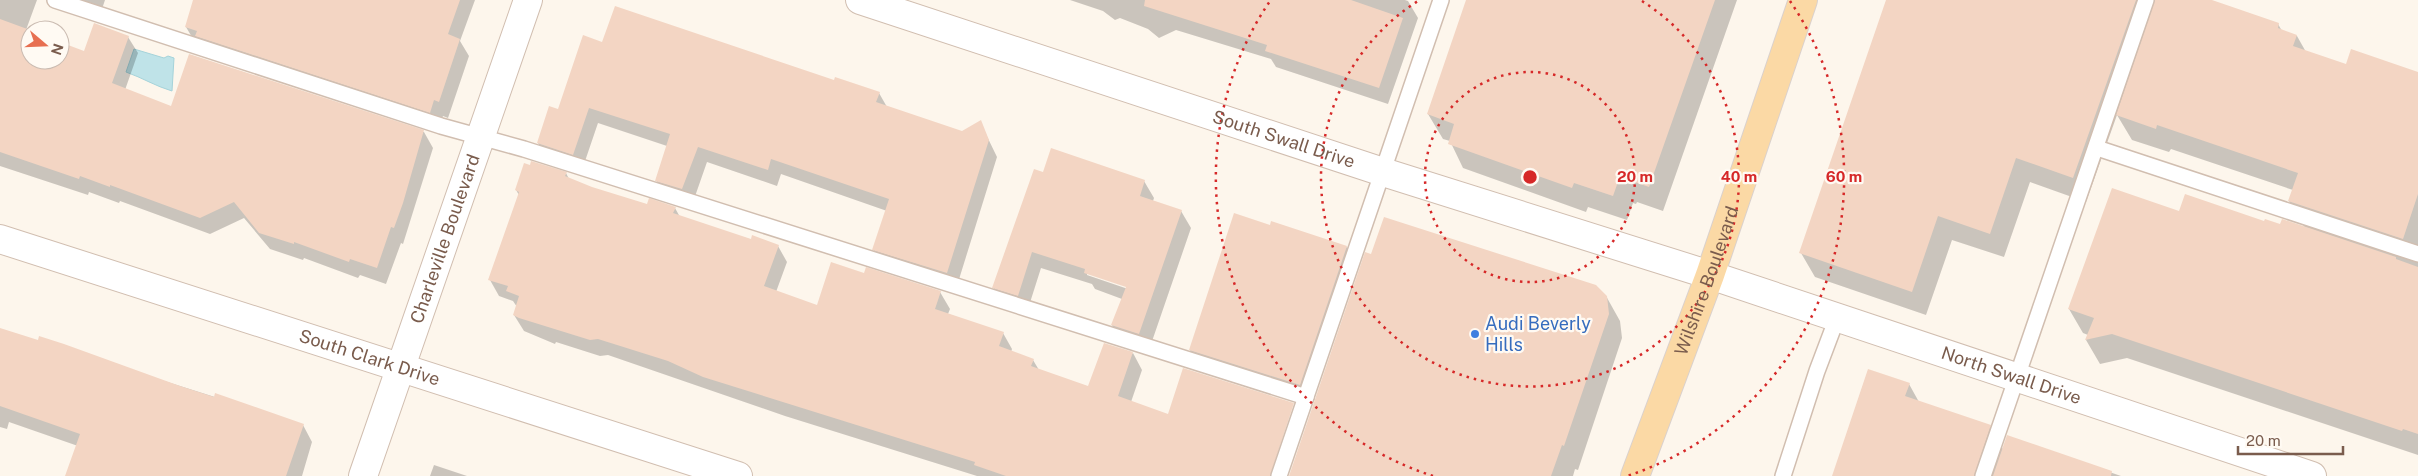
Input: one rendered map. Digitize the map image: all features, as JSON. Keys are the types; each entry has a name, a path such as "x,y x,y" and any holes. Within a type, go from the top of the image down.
{"main road":[{"name":"Wilshire Boulevard","path":"1635,476 1710,275 1804,0"}],"street":[{"name":"Charleville Boulevard","path":"363,476 528,0"},
{"name":"South Swall Drive","path":"860,0 1383,172 1710,275"},
{"name":"South Clark Drive","path":"0,239 738,476"},
{"name":"North Swall Drive","path":"1710,275 2312,476"}],"lane":[{"path":"55,0 481,137 1306,397"},
{"path":"1279,476 1441,0"},
{"path":"1983,476 2097,148 2146,0"},
{"path":"2097,148 2418,254"},
{"path":"1783,476 1817,371 1837,318"}],"water":[{"path":"134,49 164,58 168,56 174,58 172,91 126,72"}],"building":[{"path":"193,0 460,0 448,34 460,39 439,102 434,100 430,113 195,36 197,31 185,27"},
{"path":"1145,0 1351,0 1403,18 1379,88 1265,51 1267,45 1144,6"},
{"path":"1466,0 1715,0 1649,187 1623,178 1622,180 1619,179 1613,196 1574,183 1572,188 1448,144 1454,124 1427,114"},
{"path":"1886,0 2136,0 2073,178 2016,158 1990,234 1938,216 1912,292 1799,253"},
{"path":"2155,0 2212,0 2279,23 2278,28 2297,35 2293,46 2346,64 2351,49 2418,72 2418,194 2403,239 2288,201 2298,173 2157,125 2156,129 2116,115"},
{"path":"615,6 834,80 835,77 880,92 876,102 962,131 981,120 989,140 947,273 872,250 889,199 771,159 768,170 698,147 682,189 655,181 670,134 589,108 573,155 537,143 549,106 558,109 583,35 602,42"},
{"path":"0,19 20,26 20,70 70,70 70,46 84,51 94,23 129,36 112,83 171,106 189,54 424,130 403,203 394,228 391,227 377,268 350,259 349,262 294,242 294,244 259,233 234,202 200,218 110,185 110,187 80,176 79,179 0,152"},
{"path":"1051,148 1145,180 1140,196 1182,210 1139,334 1111,325 1126,287 1084,273 1085,269 1032,252 1018,296 992,288 1034,169 1043,172"},
{"path":"531,161 567,172 565,176 592,187 647,204 649,198 676,207 673,213 751,239 752,235 779,245 764,286 817,305 831,262 864,273 866,267 941,291 935,309 1004,332 999,346 1034,359 1031,366 1088,386 1104,343 1133,352 1118,396 1168,414 1183,368 1294,403 1270,476 1006,476 974,465 975,462 703,377 668,361 598,339 590,340 519,318 513,315 519,296 506,291 508,286 488,280 519,192 515,190 524,163 530,165"},
{"path":"2112,188 2179,211 2185,194 2264,221 2265,219 2280,224 2282,219 2396,257 2396,259 2418,267 2418,434 2403,429 2402,431 2112,334 2085,340 2094,318 2068,309"},
{"path":"1234,213 1270,225 1271,221 1347,246 1300,385 1189,350"},
{"name":"Audi Beverly Hills","path":"1384,217 1596,285 1607,296 1609,314 1564,446 1562,445 1551,476 1289,476 1365,252 1371,254"},
{"path":"0,328 38,340 39,336 180,386 214,397 215,393 304,424 286,476 65,476 80,434 0,406"},
{"path":"1868,369 1910,383 1905,396 1991,425 1974,476 1832,476"},
{"path":"2007,435 2112,471 2111,476 1993,476"}],"place":[{"name":"Audi Beverly Hills","path":"1475,334"}]}
